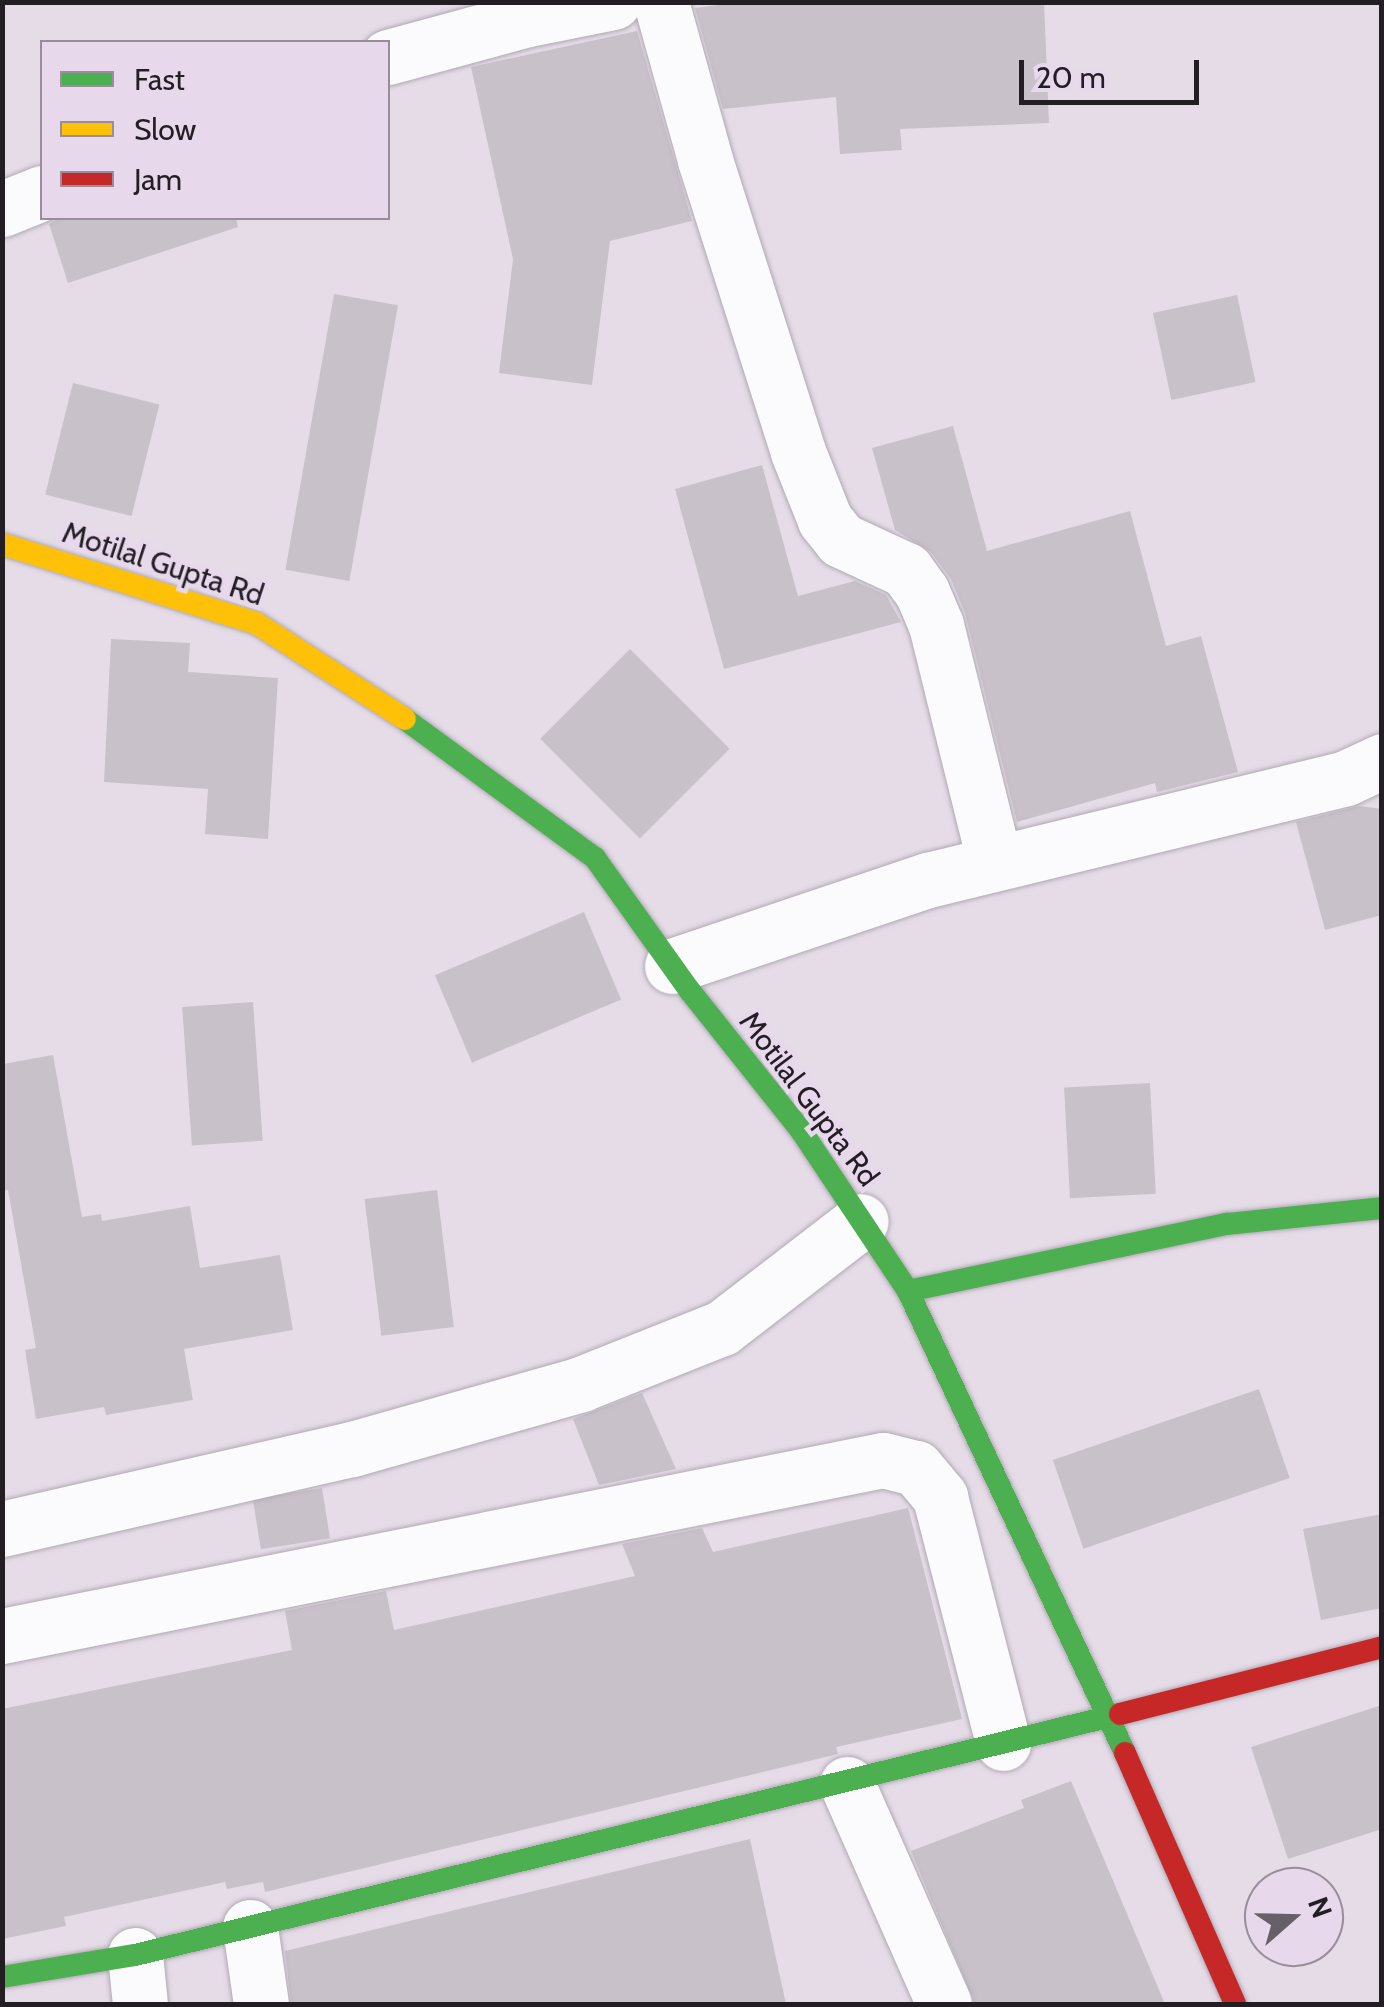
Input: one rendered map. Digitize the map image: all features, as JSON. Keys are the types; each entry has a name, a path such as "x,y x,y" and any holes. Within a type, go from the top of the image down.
{"street":[{"path":"390,56 528,19 613,2"},
{"path":"661,2 705,160 804,469 825,520 841,540 906,570 922,592 936,625 995,864"},
{"path":"2,209 40,193"},
{"name":"Motilal Gupta Rd","path":"2,544 256,623 436,739 594,858 672,966 802,1132 908,1291 1108,1714 1235,2004"},
{"path":"672,966 928,880 1346,778 1382,761"},
{"path":"908,1291 1228,1224 1382,1208"},
{"path":"2,1528 352,1449 581,1384 722,1328 861,1220"},
{"path":"2,1636 883,1460 916,1468 940,1497 1003,1743"},
{"path":"2,1977 138,1980 250,1927 847,1784 1108,1714 1382,1647"},
{"path":"847,1784 944,2004"},
{"path":"250,1927 261,2004"}],"building":[{"path":"741,2 1044,2 1049,123 900,129 902,150 840,154 836,97 723,109 695,8"},
{"path":"637,31 692,221 610,241 592,385 499,373 513,259 471,67"},
{"path":"56,220 236,220 238,227 68,283 49,224"},
{"path":"334,294 398,305 349,581 285,570"},
{"path":"1237,295 1256,382 1171,400 1153,313"},
{"path":"73,383 159,405 132,516 45,495"},
{"path":"953,426 987,551 1130,511 1166,646 1201,636 1238,772 1157,792 1155,783 1017,822 965,613 951,579 931,552 895,530 872,448"},
{"path":"762,465 798,596 855,581 886,595 901,622 724,669 675,489"},
{"path":"111,639 190,643 188,672 278,678 268,839 205,834 208,789 104,782"},
{"path":"630,649 730,749 640,839 540,739"},
{"path":"1359,806 1382,809 1382,915 1325,930 1296,822"},
{"path":"584,912 621,999 472,1063 435,975"},
{"path":"253,1002 263,1141 192,1146 182,1007"},
{"path":"53,1055 82,1217 101,1214 102,1221 190,1206 200,1268 280,1255 293,1330 184,1349 193,1400 106,1415 104,1407 36,1419 25,1350 36,1348 8,1190 2,1191 3,1064"},
{"path":"1150,1083 1156,1194 1070,1198 1064,1088"},
{"path":"437,1190 454,1327 381,1336 365,1199"},
{"path":"1259,1389 1290,1478 1083,1549 1053,1460"},
{"path":"642,1393 676,1469 599,1485 573,1419"},
{"path":"322,1488 330,1538 261,1549 253,1499"},
{"path":"908,1508 962,1719 836,1747 838,1754 265,1892 263,1882 227,1889 225,1882 64,1917 66,1926 2,1939 2,1709 292,1650 285,1611 386,1591 394,1630 635,1576 622,1544 702,1528 713,1552"},
{"path":"1382,1514 1382,1608 1321,1620 1303,1529"},
{"path":"1382,1705 1382,1829 1288,1859 1251,1747"},
{"path":"1071,1781 1165,2004 975,2004 911,1851 1024,1808 1021,1800"},
{"path":"750,1839 786,2004 291,2004 285,1951"}],"traffic: fast":[{"path":"405,719 595,858 690,991 802,1132 908,1291 1125,1753"},
{"path":"908,1291 1227,1224 1382,1208"},
{"path":"2,1977 135,1955 1120,1714"}],"traffic: slow":[{"path":"2,544 256,623 405,719"}],"traffic: jam":[{"path":"1120,1714 1382,1647"},
{"path":"1125,1753 1235,2004"}]}
